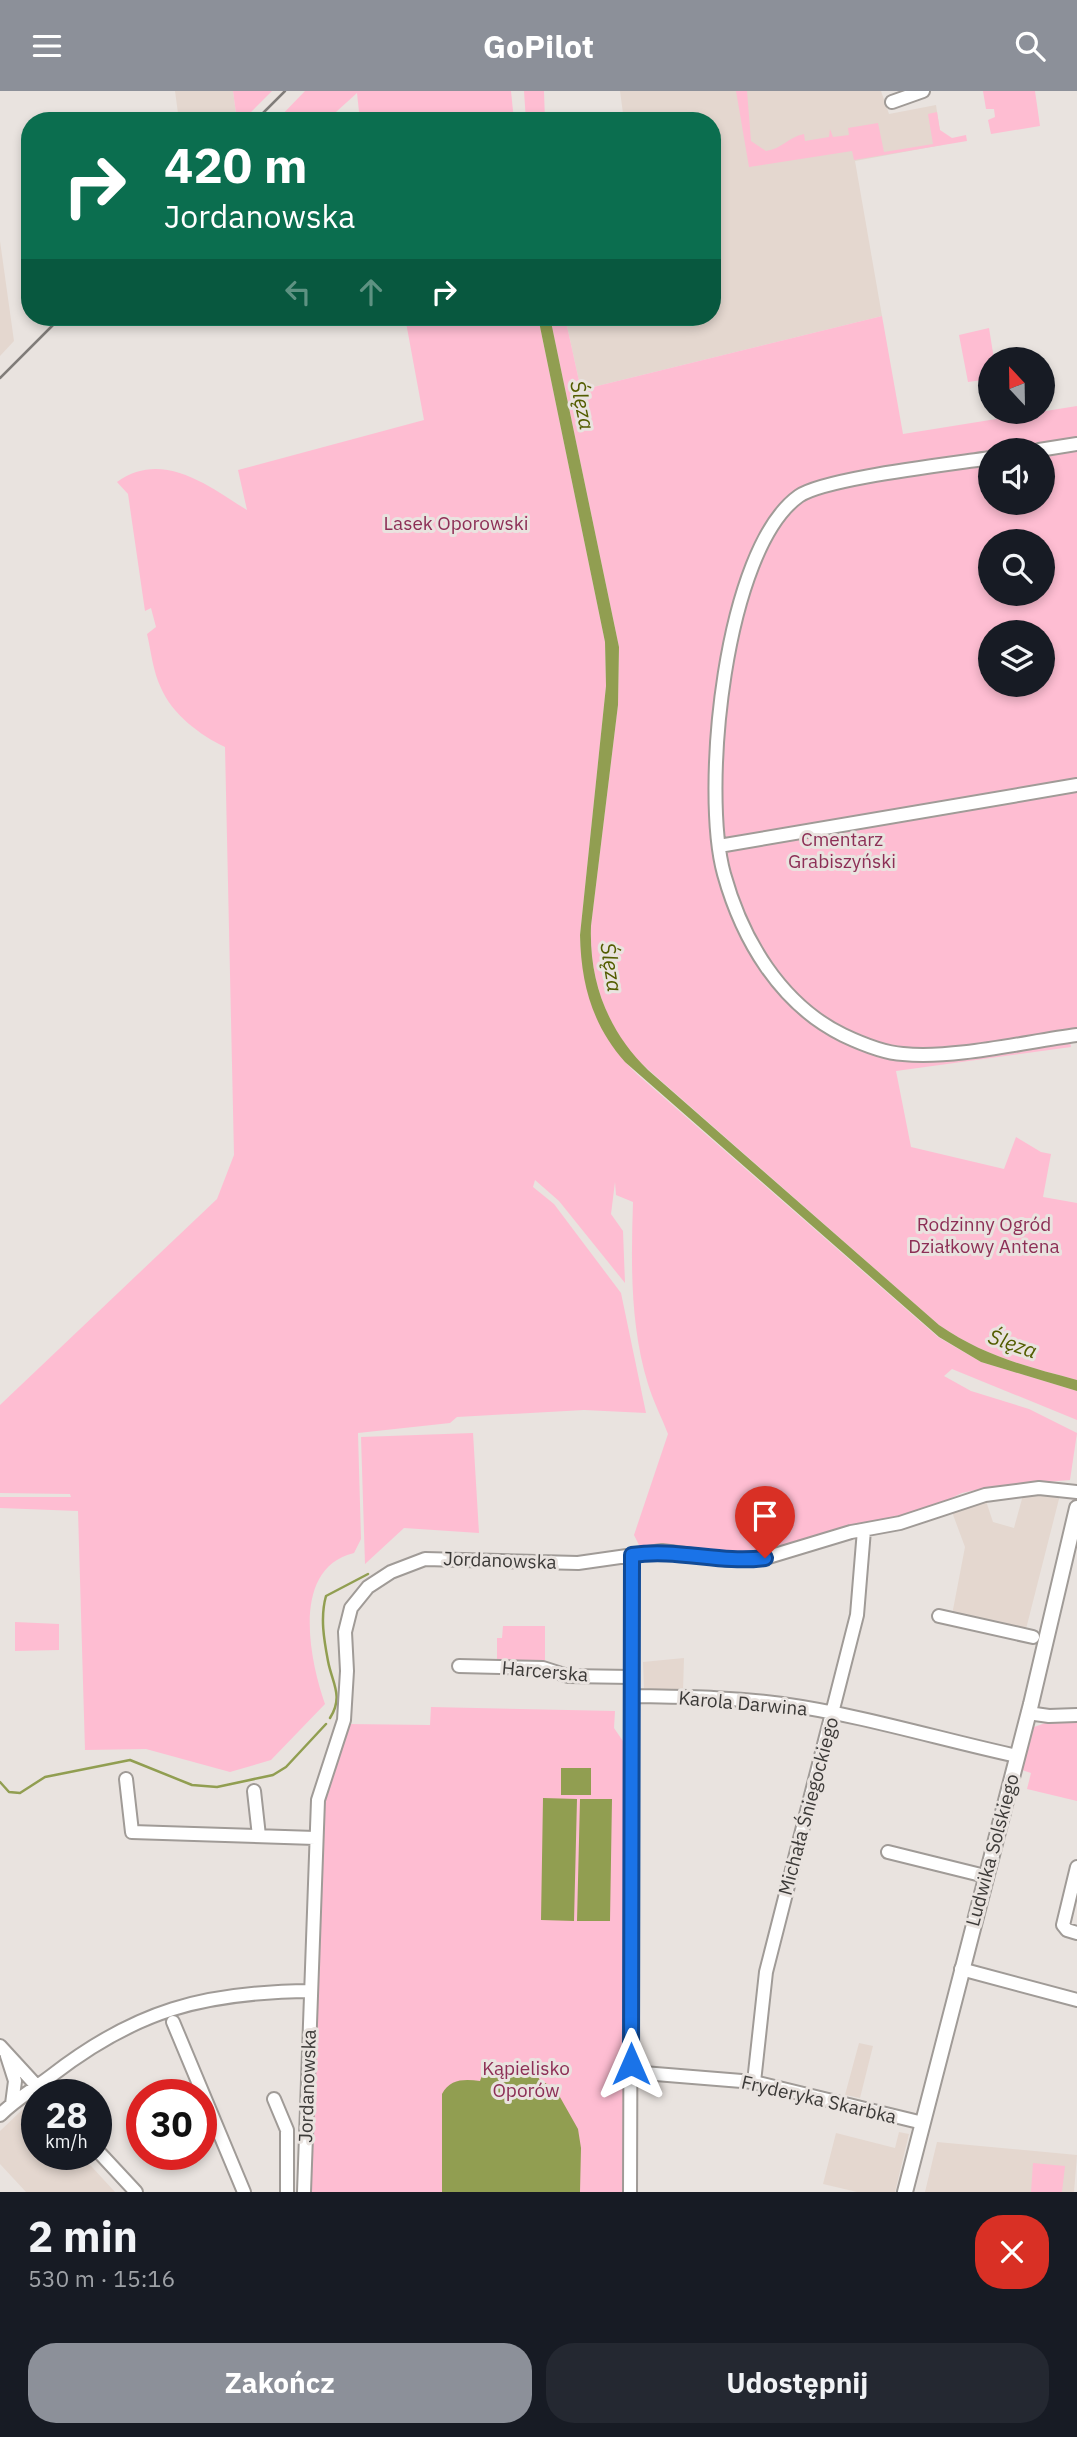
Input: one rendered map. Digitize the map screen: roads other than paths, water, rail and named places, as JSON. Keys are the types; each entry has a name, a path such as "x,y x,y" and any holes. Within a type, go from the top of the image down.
{"main road":[{"name":"Ludwika Solskiego","path":"905,2192 1028,1713 1077,1508"}],"street":[{"path":"892,102 923,91"},
{"path":"1055,447 1077,444"},
{"path":"978,460 811,489 793,501 780,517 745,587 729,647 714,780 719,846 731,895 750,942 781,986 814,1017 844,1035 883,1051 918,1055 1077,1035"},
{"path":"719,846 1077,785"},
{"name":"Jordanowska","path":"304,2192 315,1838 319,1792 344,1720 347,1671 345,1632 351,1608 368,1587 391,1572 425,1559 578,1563 677,1551 731,1560 756,1559 900,1523 985,1495 1039,1488 1077,1492"},
{"name":"Michała Śniegockiego","path":"754,2082 766,1972 833,1712 861,1590 864,1530"},
{"path":"630,2192 632,1555"},
{"path":"939,1616 1033,1637"},
{"name":"Harcerska","path":"459,1666 542,1668 568,1676 632,1677"},
{"name":"Karola Darwina","path":"632,1696 734,1699 833,1712 1017,1756"},
{"path":"1028,1713 1049,1716 1077,1715"},
{"path":"126,1782 132,1832 315,1838"},
{"path":"254,1791 259,1836"},
{"path":"888,1852 985,1876"},
{"path":"1077,1867 1063,1925 1067,1930 1077,1933"},
{"path":"961,1969 1077,2000"},
{"path":"43,2079 100,2040 168,2010 238,1994 311,1991"},
{"path":"173,2022 194,2079"},
{"path":"3,2050 31,2079"},
{"path":"3,2050 15,2081 12,2104"},
{"name":"Fryderyka Skarbka","path":"631,2072 754,2082 923,2123"},
{"path":"0,2115 21,2096"},
{"path":"274,2099 287,2130 287,2192"},
{"path":"217,2135 244,2192"},
{"path":"112,2166 136,2192"}],"waterway":[{"path":"330,1718 337,1696 324,1637 323,1612 326,1596 368,1574"},
{"path":"0,1782 9,1792 20,1793 45,1777 130,1760 192,1785 217,1787 273,1775 286,1767 326,1724"}],"railway":[{"path":"264,112 285,91"},
{"path":"0,378 52,326"}],"water label":[{"name":"Ślęza","path":"583,405"},
{"name":"Ślęza","path":"612,967"},
{"name":"Ślęza","path":"1013,1343"}],"park label":[{"name":"Lasek Oporowski","path":"456,523"},
{"name":"Cmentarz Grabiszyński","path":"842,850"},
{"name":"Rodzinny Ogród Działkowy Antena","path":"984,1235"},
{"name":"Kąpielisko Oporów","path":"526,2079"}]}
